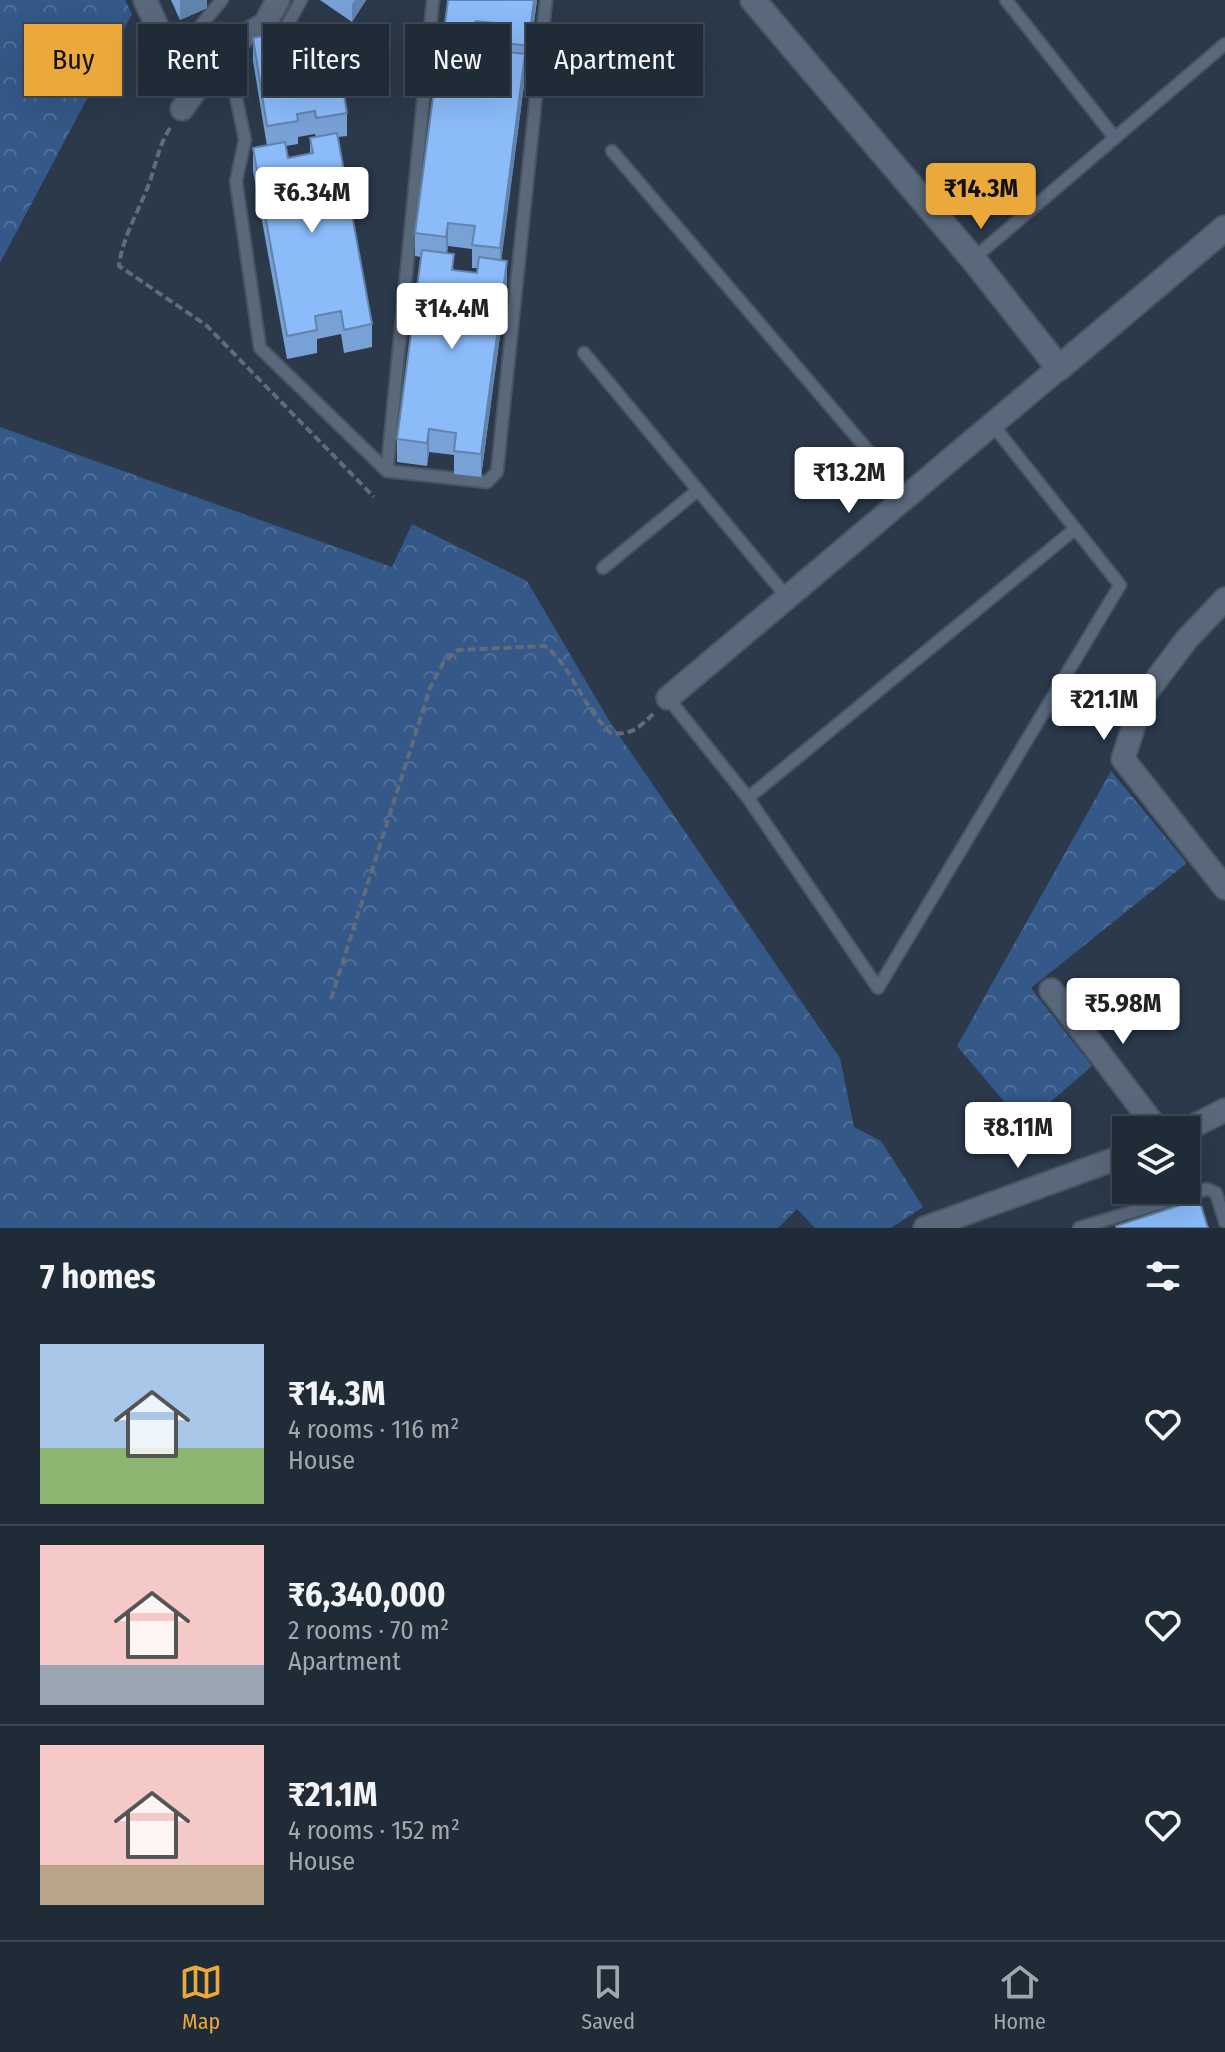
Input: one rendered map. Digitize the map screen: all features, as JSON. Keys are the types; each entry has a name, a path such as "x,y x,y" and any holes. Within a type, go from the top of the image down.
{"street":[{"path":"145,0 156,24"},
{"path":"247,35 265,24 278,0"},
{"path":"753,0 973,259 1059,368"},
{"path":"182,109 191,96"},
{"path":"668,698 1225,228"},
{"path":"1225,599 1187,639 1143,697 1123,759 1225,888"},
{"path":"1051,990 1147,1116"},
{"path":"1200,1123 1225,1110"},
{"path":"925,1228 1112,1160"}],"lane":[{"path":"202,24 222,0"},
{"path":"288,24 301,0"},
{"path":"387,471 433,0"},
{"path":"236,96 245,140 236,181 242,247 260,348 387,471 487,482 497,472 546,0"},
{"path":"1006,0 1115,138"},
{"path":"973,259 1225,44"},
{"path":"612,151 907,496"},
{"path":"584,353 787,597"},
{"path":"668,698 748,798 878,988 1120,585 992,424"},
{"path":"603,568 698,490"},
{"path":"748,798 1075,529"},
{"path":"1079,1228 1207,1189 1216,1193 1225,1222"}],"path":[{"path":"182,109 155,156 152,174 122,245 119,266 206,325 374,497"},
{"path":"331,999 430,688 443,663 458,650 545,646 556,654 577,692 611,733 621,735 638,729 668,698"}],"green space":[{"path":"0,0 125,0 132,14 122,33 122,24 24,24 24,96 89,96 0,263"},
{"path":"0,427 392,567 412,524 527,581 610,722 840,1058 854,1127 881,1141 923,1207 891,1228 815,1228 797,1209 778,1228 0,1228"},
{"path":"1111,771 1187,863 1031,988 1092,1066 1024,1125 957,1046"}],"building":[{"path":"448,0 534,0 531,24 526,24 526,46 510,43 510,24 476,21 476,24 445,24"},
{"path":"263,36 263,96 344,96 347,113 316,118 315,111 297,114 298,121 267,126 253,38"},
{"path":"510,52 525,54 500,248 472,245 475,226 448,223 446,237 415,233 433,96 510,96"},
{"path":"337,133 372,324 344,330 341,311 315,316 317,330 287,336 253,148 285,142 288,158 313,153 310,138"},
{"path":"422,250 454,254 452,270 477,273 479,257 507,261 481,454 454,451 456,433 429,429 427,443 397,439"},
{"path":"1200,1202 1208,1228 1117,1228 1184,1204"}]}
